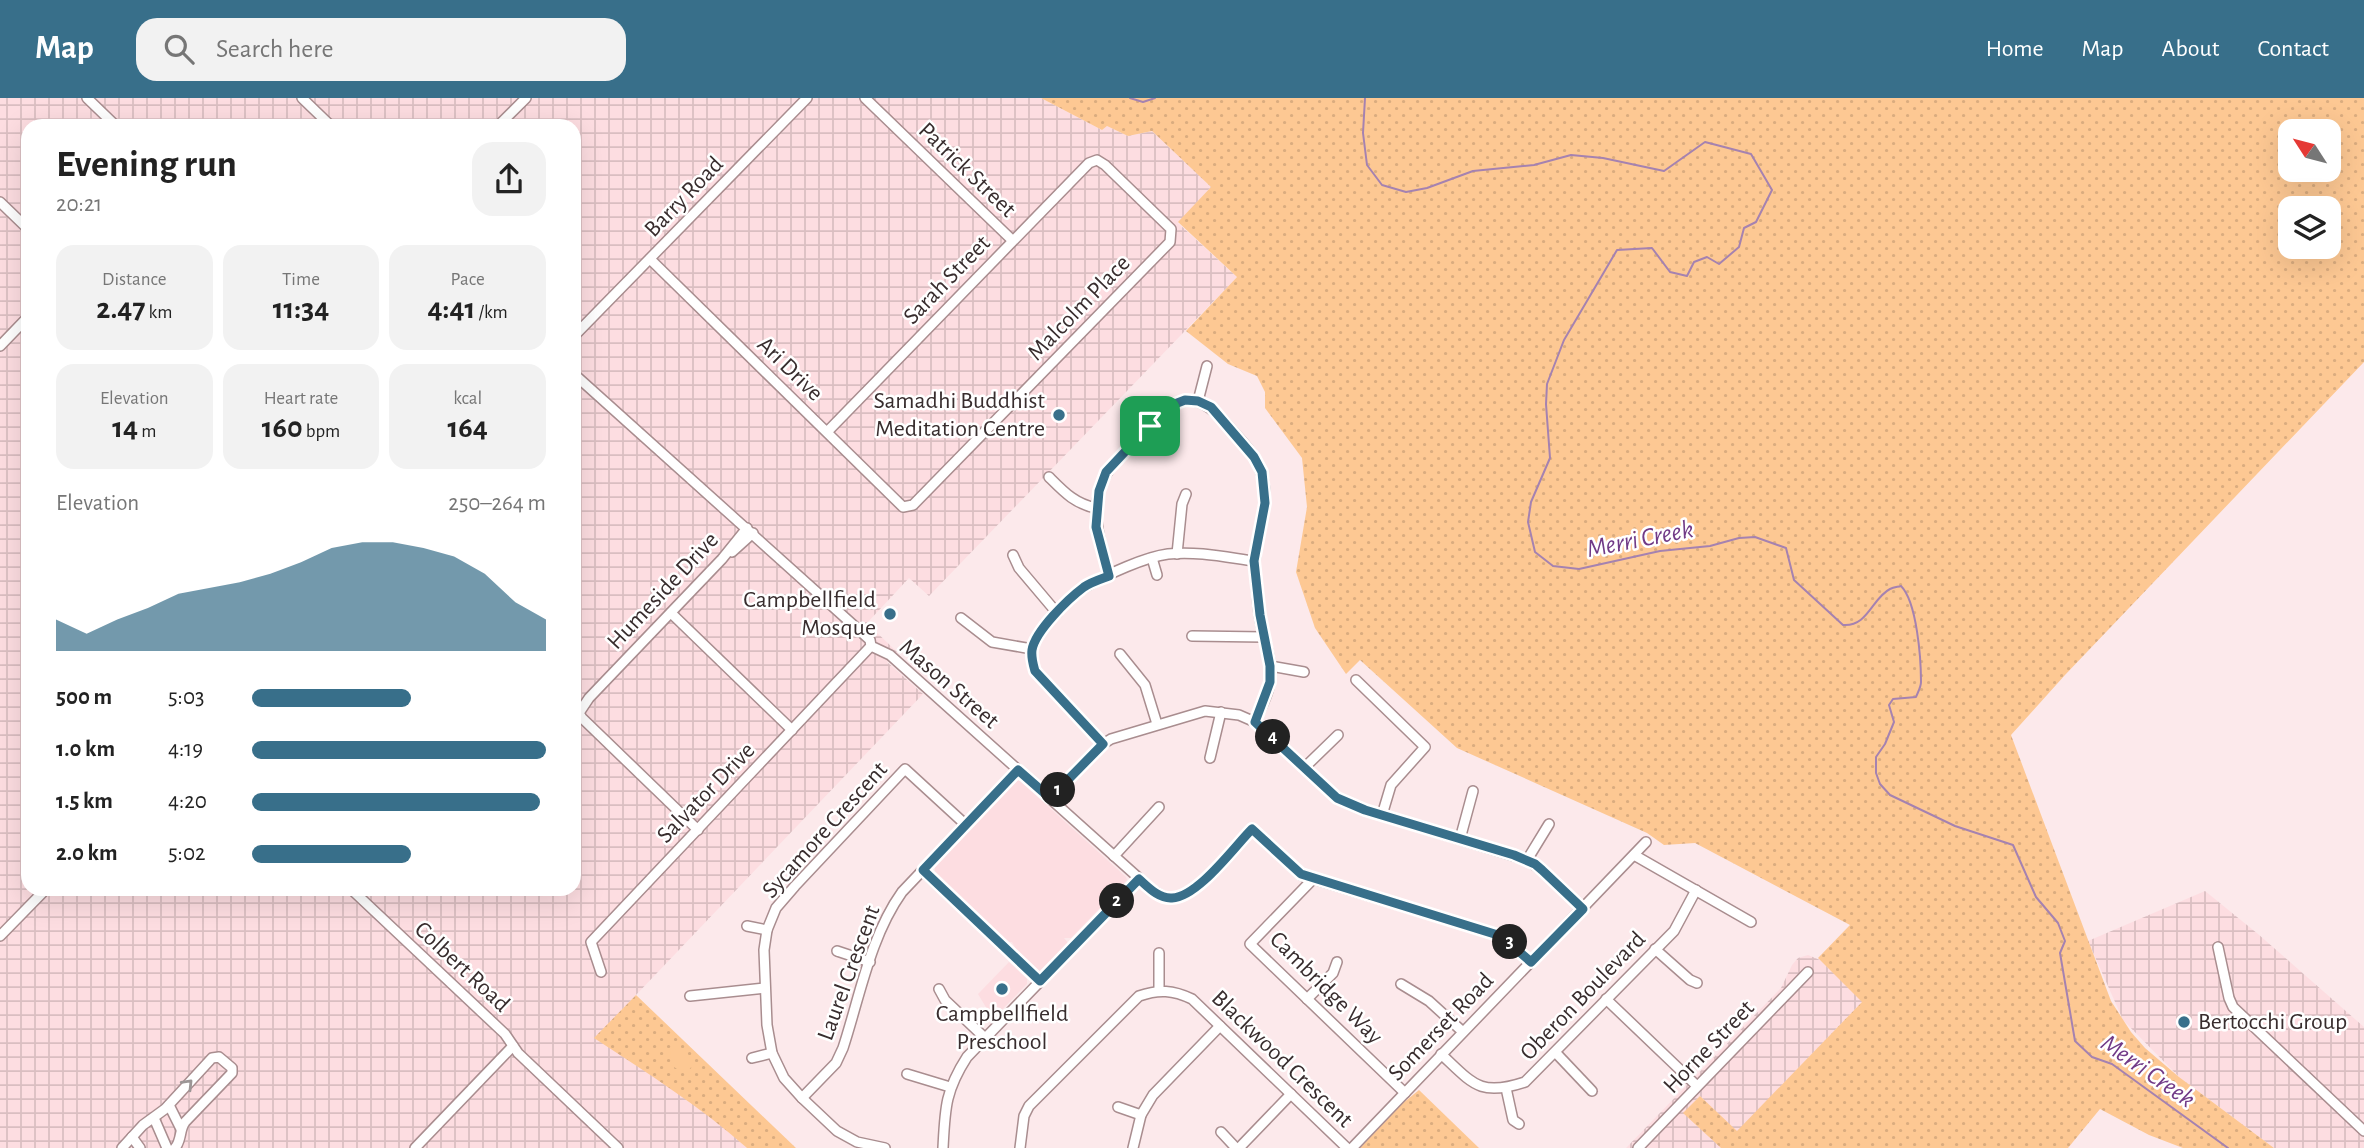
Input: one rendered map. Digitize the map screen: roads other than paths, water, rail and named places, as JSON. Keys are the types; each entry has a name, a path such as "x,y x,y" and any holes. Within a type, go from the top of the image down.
{"street":[{"path":"87,98 109,119"},
{"path":"302,98 324,119"},
{"path":"505,119 526,98"},
{"name":"Barry Road","path":"581,330 807,98"},
{"name":"Patrick Street","path":"865,98 1012,240"},
{"name":"Sarah Street","path":"827,432 1012,240 1089,163 1097,160"},
{"name":"Malcolm Place","path":"903,507 913,505 1170,242 1171,229 1097,160"},
{"path":"0,202 21,222"},
{"name":"Ari Drive","path":"650,259 903,507"},
{"name":"Barry Road","path":"581,332 588,323"},
{"path":"0,346 21,324"},
{"path":"1198,401 1207,366"},
{"name":"Mason Street","path":"581,378 870,640 871,646 890,655 1139,879 1164,897 1183,896 1198,886 1252,829 1301,874 1313,879"},
{"path":"1109,576 1096,527 1099,491 1106,472 1167,407 1185,400 1198,401 1211,407 1254,457 1262,472 1265,503 1254,561 1270,682 1255,722"},
{"path":"1049,477 1071,499 1083,506 1096,508"},
{"path":"1177,554 1182,504 1186,494"},
{"name":"Humeside Drive","path":"581,712 583,705 750,530"},
{"path":"1103,744 1035,671 1031,660 1032,649 1039,634 1084,587 1152,558 1199,553 1254,561"},
{"path":"1013,555 1019,568 1057,613"},
{"path":"1152,558 1157,575"},
{"path":"671,613 792,730"},
{"path":"961,618 992,642 1032,649"},
{"path":"1192,636 1264,637"},
{"name":"Salvator Drive","path":"601,972 591,942 871,646"},
{"path":"1120,654 1145,685 1157,724"},
{"path":"1270,666 1304,672"},
{"path":"1356,680 1426,747 1391,785 1382,815"},
{"path":"1050,798 1103,744 1123,734 1205,711 1239,715 1255,722 1337,798 1382,815 1527,860 1542,870 1583,909"},
{"path":"1210,758 1221,712"},
{"name":"Humeside Drive","path":"581,717 698,830"},
{"path":"1304,768 1338,735"},
{"name":"Sycamore Crescent","path":"885,1148 843,1135 784,1078 772,1053 767,1025 764,950 767,930 776,908 905,769 966,825"},
{"name":"Laurel Crescent","path":"802,1098 824,1077 840,1055 888,913 902,892 1018,770"},
{"path":"1460,839 1473,791"},
{"path":"1114,856 1159,807"},
{"path":"1527,860 1549,824"},
{"name":"Somerset Road","path":"1349,1148 1646,842"},
{"path":"1633,855 1751,922"},
{"path":"923,870 1040,981"},
{"path":"943,1148 950,1087 967,1058 1139,879"},
{"path":"1313,879 1501,936 1531,962"},
{"name":"Cambridge Way","path":"1313,879 1250,944 1405,1093"},
{"name":"Oberon Boulevard","path":"1441,1054 1475,1084 1489,1090 1525,1082 1679,925 1696,890"},
{"path":"0,936 39,896"},
{"name":"Colbert Road","path":"358,896 505,1034 513,1046 618,1148"},
{"path":"747,926 767,930"},
{"path":"2218,947 2233,1007 2364,1131"},
{"path":"1655,949 1690,980 1697,982"},
{"path":"837,951 870,962"},
{"path":"1020,1148 1024,1116 1029,1106 1139,996 1159,990 1159,953"},
{"path":"1307,999 1332,973 1336,962"},
{"name":"Horne Street","path":"1638,1148 1808,972"},
{"path":"1401,984 1429,1001 1463,1031"},
{"path":"690,996 765,988"},
{"path":"939,989 945,1000 985,1038"},
{"name":"Blackwood Crescent","path":"1159,990 1181,993 1192,999 1349,1148"},
{"path":"1606,999 1698,1086"},
{"path":"1133,1148 1141,1115 1153,1096 1220,1026"},
{"path":"415,1148 513,1046"},
{"path":"752,1058 772,1053"},
{"path":"1556,1053 1592,1091"},
{"path":"122,1148 169,1105 213,1057 219,1057 232,1068 232,1073 188,1118 175,1148"},
{"path":"907,1074 950,1087"},
{"path":"1506,1088 1513,1120 1519,1124"},
{"path":"1221,1132 1237,1148 1291,1094"},
{"path":"169,1105 181,1129"},
{"path":"1118,1107 1141,1115"},
{"path":"154,1118 167,1148"},
{"path":"132,1137 140,1148"}],"waterway":[{"name":"Merri Creek","path":"1130,98 1143,102 1155,98"},
{"name":"Merri Creek","path":"1365,98 1363,133 1367,165 1382,185 1406,192 1427,188 1473,171 1534,165 1571,155 1603,158 1664,171 1705,142 1751,154 1772,190 1756,222 1744,228 1739,247 1719,264 1707,257 1694,262 1687,276 1670,272 1652,248 1617,250 1564,340 1547,384 1550,458 1531,502 1528,522 1535,552 1553,566 1579,569 1660,551 1710,546 1739,538 1755,537 1786,548 1794,580 1843,625 1864,617 1884,593 1901,586 1914,617 1921,684 1916,697 1893,699 1889,705 1894,722 1876,757 1876,773 1880,784 1890,795 1955,826 2013,845 2036,897 2058,923 2065,941 2060,953 2075,1041 2092,1057 2112,1064 2228,1148"}],"place":[{"name":"Samadhi Buddhist Meditation Centre","path":"1059,415"},
{"name":"Campbellfield Mosque","path":"890,614"},
{"name":"Campbellfield Preschool","path":"1002,989"},
{"name":"Bertocchi Group","path":"2184,1022"}]}
